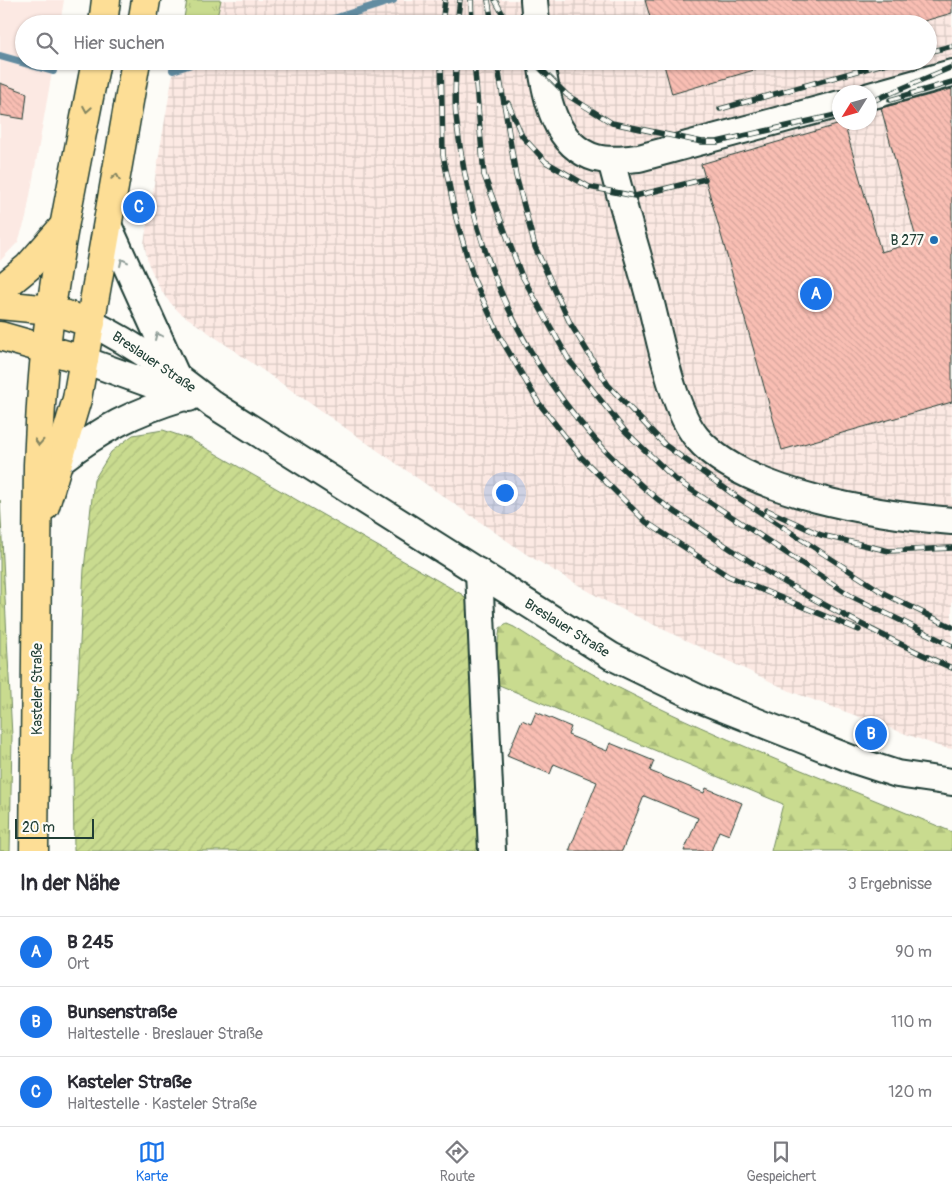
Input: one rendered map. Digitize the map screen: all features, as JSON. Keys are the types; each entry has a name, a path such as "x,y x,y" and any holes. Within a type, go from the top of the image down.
{"main road":[{"path":"104,15 106,0"},
{"path":"144,15 146,0"},
{"name":"Kasteler Straße","path":"34,851 38,465 46,348 65,225 94,70"},
{"name":"Kasteler Straße","path":"38,526 60,461 77,399 134,70"},
{"path":"0,290 28,267 65,225"},
{"path":"0,305 51,310 91,323"},
{"path":"0,336 84,360"}],"street":[{"path":"534,0 535,15"},
{"path":"543,70 549,101 556,122 566,138 595,158 611,160 639,158 832,106"},
{"path":"877,94 952,73"},
{"path":"611,160 671,378 683,415 696,437 714,456 732,467 766,482 820,499 888,514 952,522"},
{"path":"60,461 106,428 154,406 180,386 108,225"},
{"name":"Breslauer Straße","path":"91,323 124,339 180,386 214,404 611,656 702,700 856,761 898,774 952,782"},
{"name":"Breslauer Straße","path":"84,360 180,386"},
{"path":"479,572 492,851"}],"shaded area":[{"path":"0,0 64,0 62,15 15,15 15,70 52,70 26,218 18,242 0,261"},
{"path":"187,0 952,0 952,749 941,747 792,692 607,602 526,554 179,312 166,298 148,263 144,243 173,70 937,70 937,15 184,15"}],"green space":[{"path":"187,0 221,0 217,15 184,15"},
{"path":"163,430 190,439 463,595 470,606 487,851 74,851 73,771 84,569 94,480 111,452 133,435"},
{"path":"0,500 12,736 10,851 0,851"},
{"path":"507,624 619,688 673,714 784,763 952,832 952,851 771,851 783,804 492,682 500,628"}],"building":[{"path":"645,0 952,0 952,13 937,17 937,15 649,15"},
{"path":"665,70 754,70 672,94"},
{"path":"0,83 27,93 24,119 0,115"},
{"path":"952,89 952,402 782,450 701,164 832,126 832,130 846,130 881,252 917,242 881,108"},
{"path":"536,712 571,727 568,735 607,751 610,743 654,761 650,771 704,793 706,788 742,803 729,835 719,831 711,851 684,851 698,818 644,796 622,851 569,851 597,782 554,764 550,774 507,756 522,720 531,724"}],"waterway":[{"path":"346,15 393,0"},
{"path":"0,56 15,60"}],"railway":[{"path":"443,15 445,0"},
{"path":"458,15 460,0"},
{"path":"471,0 472,15"},
{"path":"488,0 490,15"},
{"path":"495,0 503,15"},
{"path":"937,50 952,46"},
{"path":"877,99 952,67"},
{"path":"441,70 443,155 456,218 474,280 500,337 538,402 581,457 646,522 728,576 859,630"},
{"path":"456,70 456,116 465,173 478,227 495,278 517,327 544,374 577,418 614,459 656,498 726,546 812,598 916,652 952,668"},
{"path":"475,70 484,175 521,274 569,360 625,431 675,479 851,596 952,646"},
{"path":"498,70 516,176 535,247 570,323 608,385 665,445 737,497 885,594 952,627"},
{"path":"542,70 567,95 612,123 702,142 717,142 832,116"},
{"path":"720,109 861,70"},
{"path":"890,100 952,82"},
{"path":"508,103 522,136 546,162 589,187 635,196 705,179"},
{"path":"767,510 821,535 889,551 952,548"}],"place":[{"name":"Kasteler Straße","path":"139,207"},
{"name":"B 277","path":"934,240"},
{"name":"B 245","path":"816,294"},
{"name":"Bunsenstraße","path":"871,734"}]}
